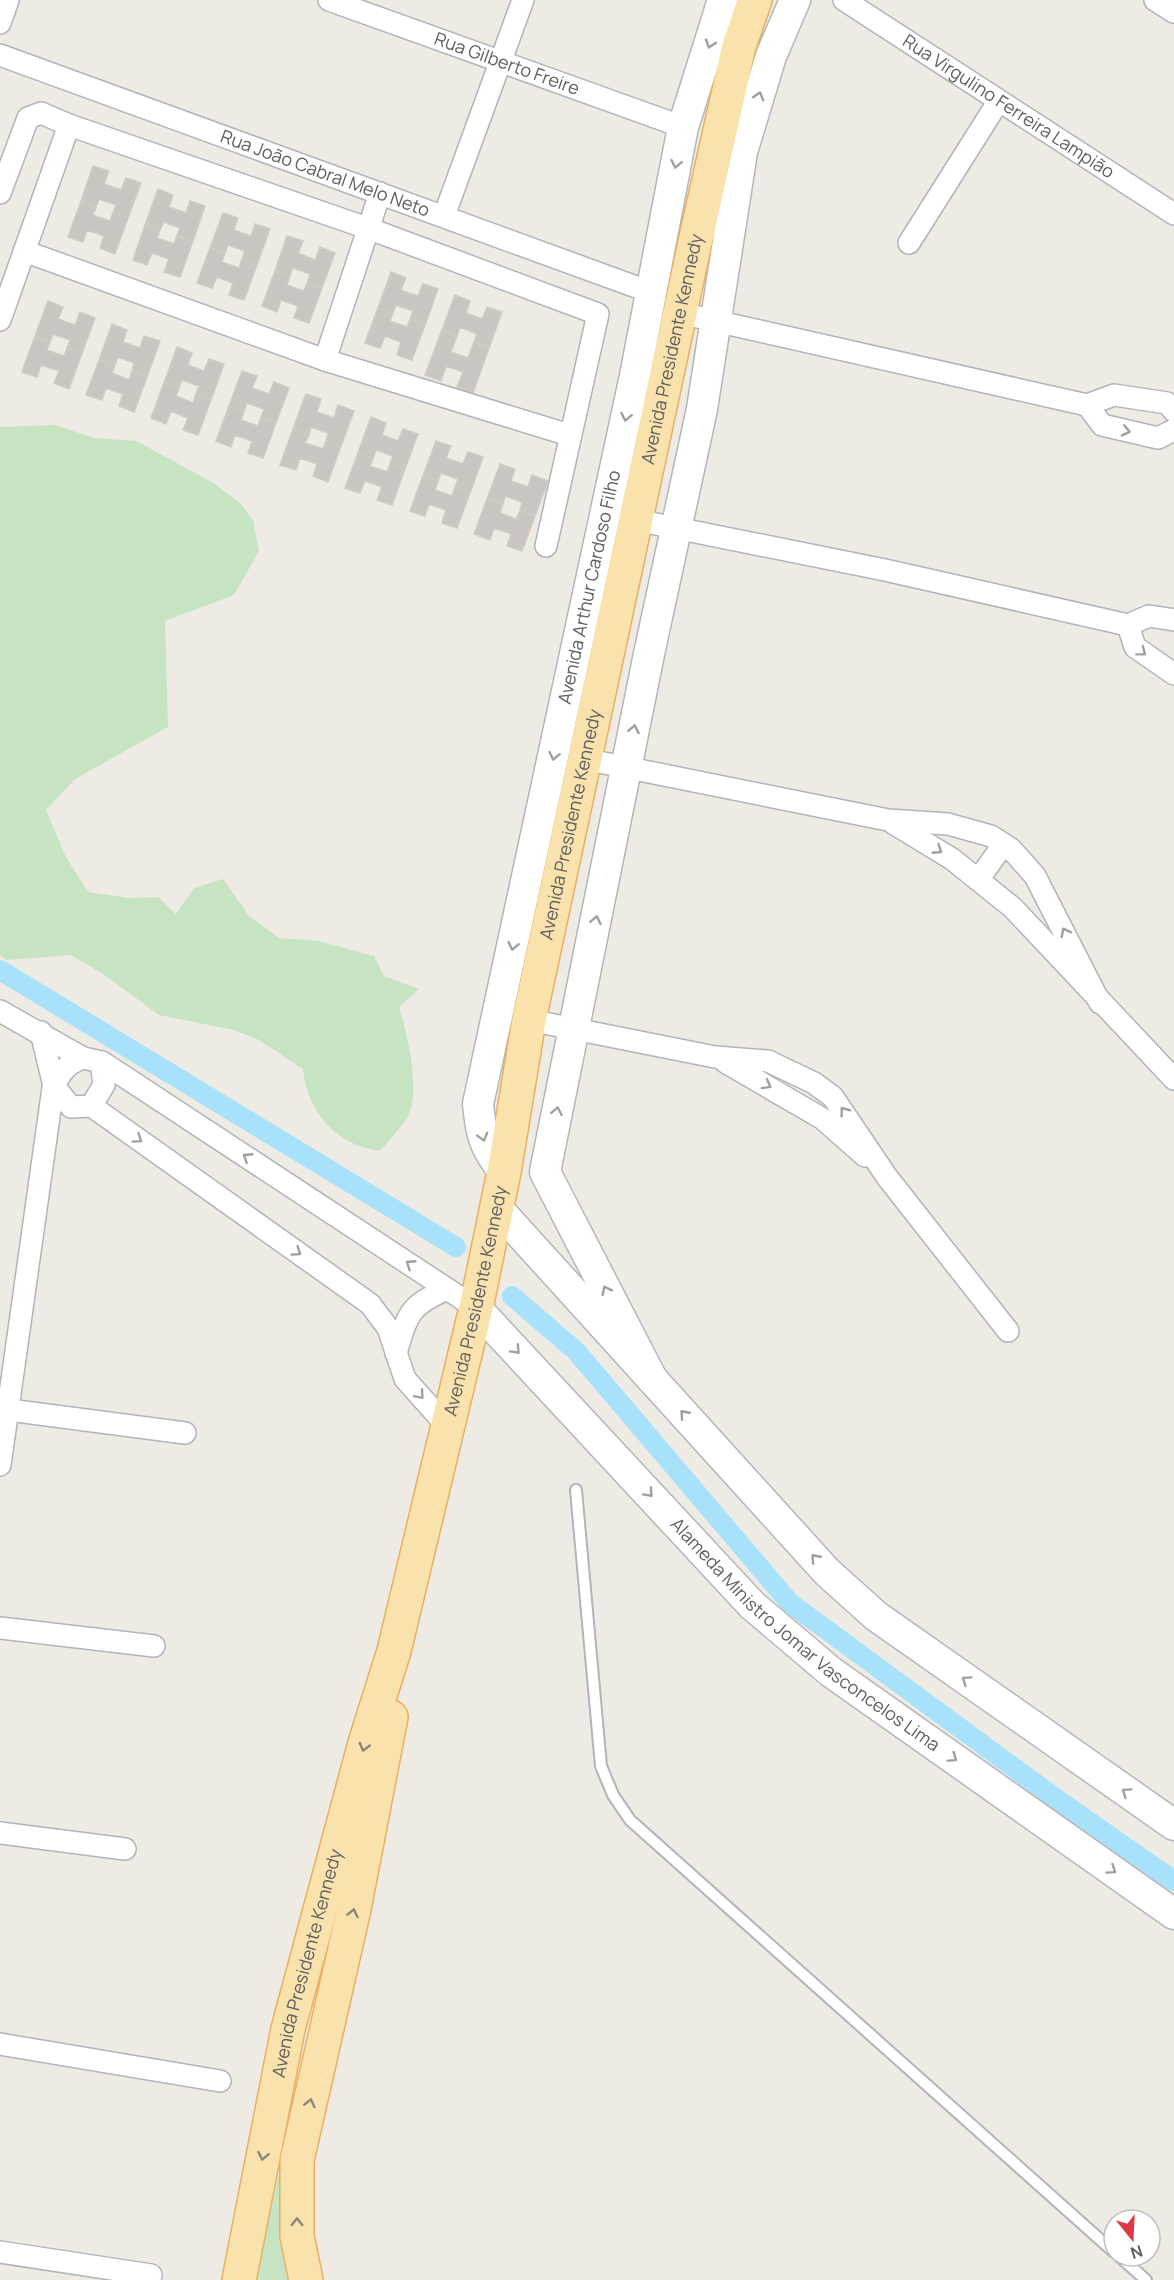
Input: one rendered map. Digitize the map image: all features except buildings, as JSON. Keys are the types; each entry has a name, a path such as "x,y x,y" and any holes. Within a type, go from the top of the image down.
{"main road":[{"name":"Avenida Arthur Cardoso Filho","path":"504,1172 488,1152 481,1134 478,1104 650,379 650,292 683,128 723,0"},
{"name":"Avenida Presidente Kennedy","path":"239,2280 288,2029 370,1725 394,1651 476,1308 504,1172 529,1020 636,520 650,379 680,313 739,46 755,0"},
{"name":"Avenida Presidente Kennedy","path":"652,1379 545,1172 626,767 702,409 742,152 771,56 795,0"},
{"path":"496,1208 827,1572 876,1616 1174,1825"},
{"name":"Alameda Ministro Jomar Vasconcelos Lima","path":"476,1308 752,1605 790,1638 831,1672 1174,1914"},
{"name":"Avenida Presidente Kennedy","path":"306,2280 297,2236 297,2160 354,1909 387,1746 393,1706 394,1651"}],"street":[{"path":"0,23 8,0"},
{"name":"Rua Gilberto Freire","path":"329,0 502,60 683,128"},
{"path":"444,216 523,0"},
{"name":"Rua Virgulino Ferreira Lampião","path":"844,0 1174,214"},
{"path":"1155,0 1174,12"},
{"name":"Rua João Cabral Melo Neto","path":"0,55 650,292"},
{"path":"909,243 998,102"},
{"path":"0,193 28,118 41,113 69,125 370,228 598,314 569,435 546,546"},
{"path":"0,320 69,125"},
{"path":"325,360 380,193"},
{"path":"662,241 694,247"},
{"path":"24,251 325,360 569,435"},
{"path":"680,313 1087,405 1114,395 1167,403 1174,411"},
{"path":"1087,405 1102,425 1158,438 1174,430"},
{"path":"636,520 1027,601 1128,625 1149,616 1174,620"},
{"path":"1128,625 1135,647 1174,675"},
{"path":"585,759 888,820 948,825 991,837 1003,845 1035,876 1100,1003"},
{"path":"888,820 952,859 1020,916 1174,1079"},
{"path":"978,880 1003,845"},
{"path":"0,1011 95,1061 476,1308"},
{"path":"529,1020 715,1057 768,1061 814,1083 833,1096 887,1178 1008,1330"},
{"path":"41,1032 54,1086 370,1304 388,1328 405,1379 448,1427"},
{"path":"0,1464 54,1086 61,1071 70,1062 95,1061"},
{"path":"47,1131 104,1085 95,1061"},
{"path":"396,1353 406,1320 420,1301 447,1288"},
{"path":"9,1410 185,1433"},
{"path":"0,1628 154,1646"},
{"path":"0,1833 125,1849"},
{"path":"0,2044 220,2081"},
{"path":"0,2252 151,2275"}],"lane":[{"path":"576,1490 601,1766 613,1795 630,1820 1102,2241"},
{"path":"1132,2268 1146,2280"}],"green space":[{"path":"55,425 94,438 136,441 212,482 240,503 253,520 259,551 234,595 165,621 168,727 75,779 46,810 66,857 88,892 129,898 158,897 176,914 194,888 223,879 249,916 279,938 318,941 374,956 384,976 419,989 399,1007 412,1063 411,1107 407,1118 380,1151 350,1142 326,1124 311,1099 303,1069 259,1040 234,1030 159,1015 103,974 71,955 6,960 0,955 0,427"},
{"path":"288,2134 283,2226 290,2280 254,2280"}],"waterway":[{"path":"0,970 456,1247"},
{"path":"512,1296 576,1351 790,1603 1058,1800 1174,1881"}]}
